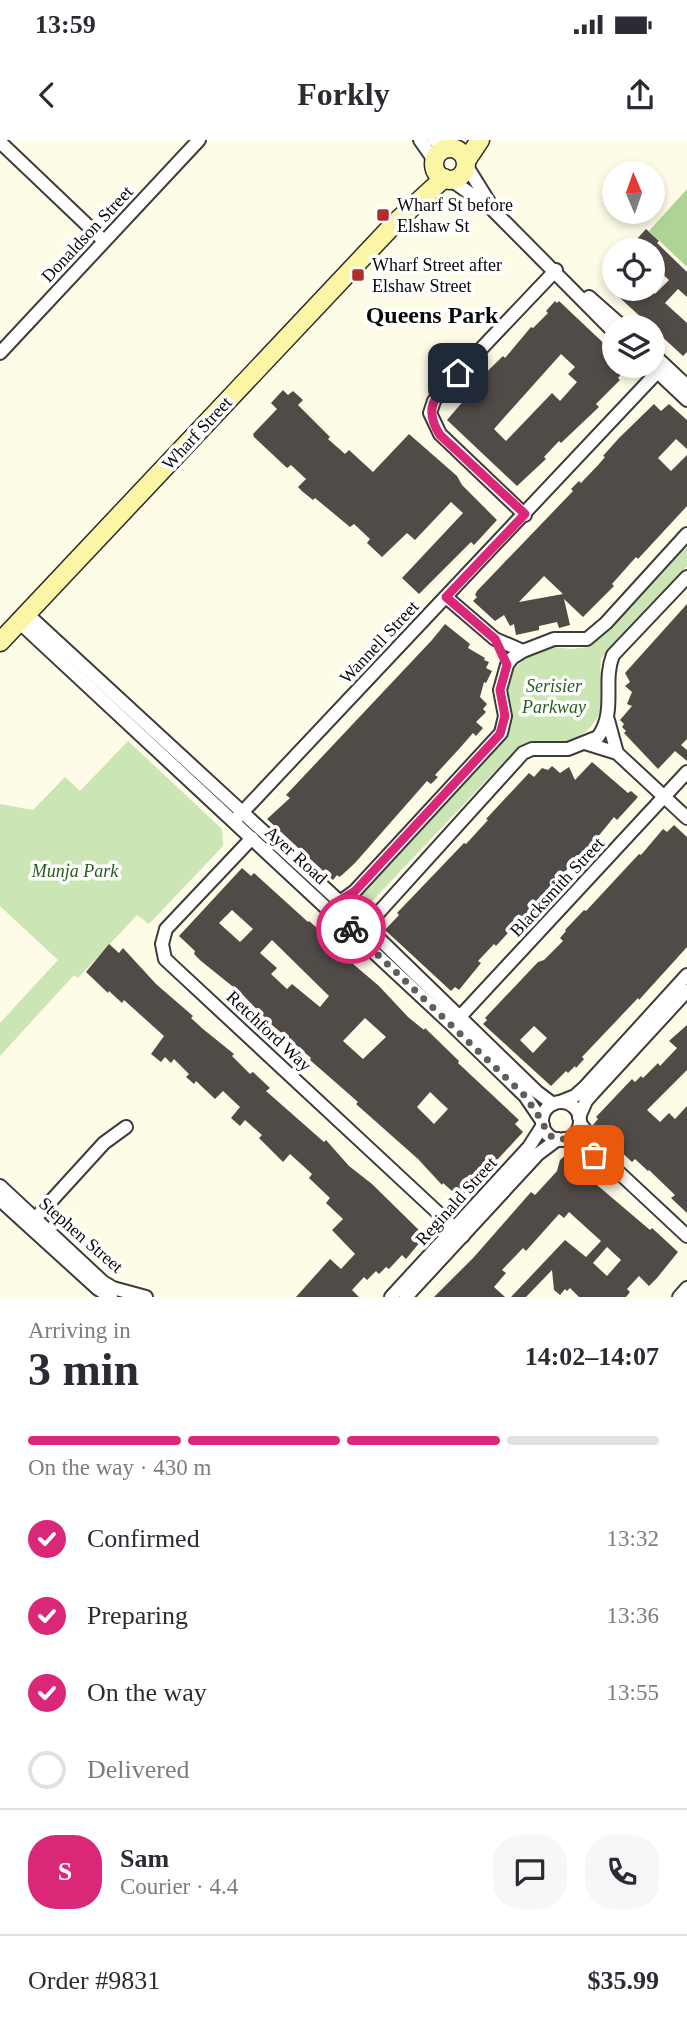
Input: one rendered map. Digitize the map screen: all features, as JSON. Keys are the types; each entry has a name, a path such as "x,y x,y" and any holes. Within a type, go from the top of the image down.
{"street":[{"name":"Donaldson Street","path":"0,353 199,140"},
{"path":"420,140 449,159 492,209"},
{"name":"Wharf Street","path":"0,642 395,223 449,159 480,140"},
{"path":"0,142 104,242"},
{"path":"449,159 468,190 609,315"},
{"path":"556,270 602,319"},
{"path":"525,514 440,435 430,413 441,391 556,270"},
{"path":"665,373 687,386"},
{"path":"665,377 687,400"},
{"name":"Wannell Street","path":"237,817 525,514 648,378"},
{"path":"335,905 355,891 501,733 505,716 500,690 514,658 554,639 587,639 606,623 687,534"},
{"path":"617,753 608,720 610,686 607,669 613,655 687,577"},
{"path":"446,597 514,658"},
{"name":"Ayer Road","path":"23,618 335,905 456,1021 537,1092 556,1103"},
{"path":"495,639 514,658"},
{"path":"362,931 523,753 532,749 568,749 585,743 598,737 608,720"},
{"path":"585,743 617,753 687,818"},
{"name":"Blacksmith Street","path":"456,1021 687,772"},
{"name":"Ayer Road","path":"237,817 252,838 335,905"},
{"name":"Retchford Way","path":"252,838 166,929 162,944 165,959 459,1232"},
{"path":"613,1167 547,1133 542,1123 545,1111 556,1103 575,1096 585,1087 687,975"},
{"path":"561,1139 575,1133 586,1101 687,991"},
{"name":"Ayer Road","path":"456,1021 525,1096 542,1123"},
{"path":"556,1103 575,1108 580,1120 613,1167 687,1236"},
{"name":"Reginald Street","path":"406,1297 529,1147 542,1123"},
{"path":"32,1223 104,1143 126,1127"},
{"name":"Reginald Street","path":"391,1297 538,1154 561,1139"},
{"name":"Stephen Street","path":"0,1186 97,1289 111,1297"},
{"name":"Stephen Street","path":"0,1200 103,1282 132,1295 146,1297"},
{"path":"678,1297 687,1288"}],"green space":[{"path":"687,189 687,267 665,246 665,238 656,238 649,231 655,224 665,224 665,213"},
{"name":"Serisier Parkway","path":"687,545 687,566 601,659 602,706 589,729 566,742 538,741 519,746 360,914 350,904 508,733 511,717 506,700 511,673 523,660 538,650 588,647"},
{"name":"Munja Park","path":"128,741 222,829 223,846 149,924 137,915 78,978 74,975 0,1056 0,1023 58,960 0,906 0,804 33,810 65,777 80,791"}],"building":[{"path":"646,229 656,238 638,238"},
{"path":"665,251 687,272 687,297 678,289 665,303 687,323 687,352 683,356 665,339 665,315 639,315 623,301 665,301 665,284 669,280 665,276"},
{"path":"555,301 559,301 602,342 602,378 620,380 596,404 599,407 561,443 559,441 544,457 546,459 517,486 447,420 466,398 463,395 503,356 505,358 531,327 548,313 546,311","holes":["561,354 575,367 568,374 577,382 560,401 552,393 506,441 494,429"]},
{"path":"283,390 288,395 293,391 303,400 298,405 330,437 328,439 345,454 349,450 373,472 409,434 457,476 462,485 497,520 474,545 471,542 419,594 402,578 463,513 451,502 415,540 407,533 382,557 367,543 370,539 354,524 350,527 315,498 313,500 303,492 298,487 306,479 291,465 287,468 254,437 253,434 277,409 271,403"},
{"path":"654,404 661,411 669,404 687,420 687,449 676,439 658,458 671,471 687,455 687,506 638,559 636,557 612,584 614,586 583,617 564,599 570,625 559,628 557,622 539,626 539,630 516,635 514,624 510,626 504,615 495,621 473,601 477,597 477,591 573,491 571,489 579,481 581,483 599,464 619,438","holes":["544,576 563,594 519,602"]},
{"path":"687,604 687,739 681,745 687,750 687,761 675,751 658,769 624,733 624,724 620,720 632,706 627,704 632,692 625,686 630,682 625,673"},
{"path":"445,624 470,644 468,648 489,662 486,668 492,671 486,683 484,682 480,697 487,704 483,709 486,712 476,722 483,728 476,736 473,733 435,775 438,777 431,784 427,781 355,863 333,880 267,819 290,798 286,795"},
{"path":"592,762 628,793 631,791 638,797 617,820 614,817 579,860 570,866 496,946 494,944 478,961 481,963 459,990 455,987 451,991 385,930 399,915 397,913 464,843 466,844 529,773 534,777 542,768 548,770 552,766 560,773 569,767 575,780"},
{"path":"674,825 687,837 687,947 582,1057 584,1059 576,1068 575,1066 568,1073 566,1071 551,1086 483,1024 487,1020 485,1018 538,962 544,960 563,941 560,938 565,930 639,854 641,855 663,829 667,832","holes":["534,1026 547,1038 533,1053 520,1040"]},
{"path":"242,868 251,876 254,873 325,935 323,937 326,941 379,986 408,1017 424,1030 425,1028 519,1120 515,1124 523,1132 461,1199 443,1183 442,1185 418,1159 356,1104 358,1102 272,1025 242,994 201,961 194,954 195,951 179,936","holes":["232,910 253,929 240,942 219,923","272,940 329,996 320,1007 292,984 287,989 271,974 277,968 260,953","365,1018 386,1037 363,1059 343,1041","430,1092 448,1109 434,1124 417,1107"]},
{"path":"109,944 119,953 123,948 156,984 193,1016 191,1018 234,1054 232,1056 250,1074 253,1072 270,1088 266,1091 324,1142 326,1140 349,1166 372,1184 425,1236 406,1259 402,1255 389,1269 386,1267 379,1274 376,1271 367,1280 364,1277 352,1290 359,1297 296,1297 330,1259 341,1269 355,1254 332,1230 343,1219 326,1203 330,1198 309,1178 312,1174 290,1154 283,1162 259,1138 262,1135 245,1120 240,1126 231,1118 240,1107 223,1091 215,1099 196,1081 194,1084 186,1077 189,1074 174,1059 171,1063 165,1057 161,1062 151,1054 164,1036 124,1000 122,1003 109,991 108,993 86,972"},
{"path":"687,1025 687,1070 647,1110 660,1122 669,1113 675,1119 687,1106 687,1213 671,1198 675,1195 649,1170 635,1159 632,1162 593,1125 598,1119 596,1117 632,1079 635,1082 641,1076 643,1078 658,1063 660,1066 677,1048 669,1041"},
{"path":"569,1152 600,1182 597,1185 678,1252 657,1278 649,1286 639,1276 627,1289 630,1292 626,1297 579,1297 570,1288 560,1295 554,1290 552,1270 526,1297 511,1297 565,1240 586,1257 601,1241 569,1212 564,1218 559,1214 526,1251 523,1248 502,1270 506,1273 494,1287 505,1297 434,1297 474,1257 531,1192 535,1195 547,1182 557,1171 560,1160","holes":["607,1247 621,1260 607,1276 593,1263"]}],"way so far":[{"path":"351,929 525,1096 547,1133 594,1155"}],"place":[{"name":"Wharf St before Elshaw St","path":"383,215"},
{"name":"Wharf Street after Elshaw Street","path":"358,275"}],"district":[{"name":"Queens Park","path":"432,315"}],"route":[{"path":"351,929 330,909 355,891 501,733 505,716 500,690 507,665 495,639 446,597 525,514 440,435 433,425 431,407 441,391 458,373"}]}
